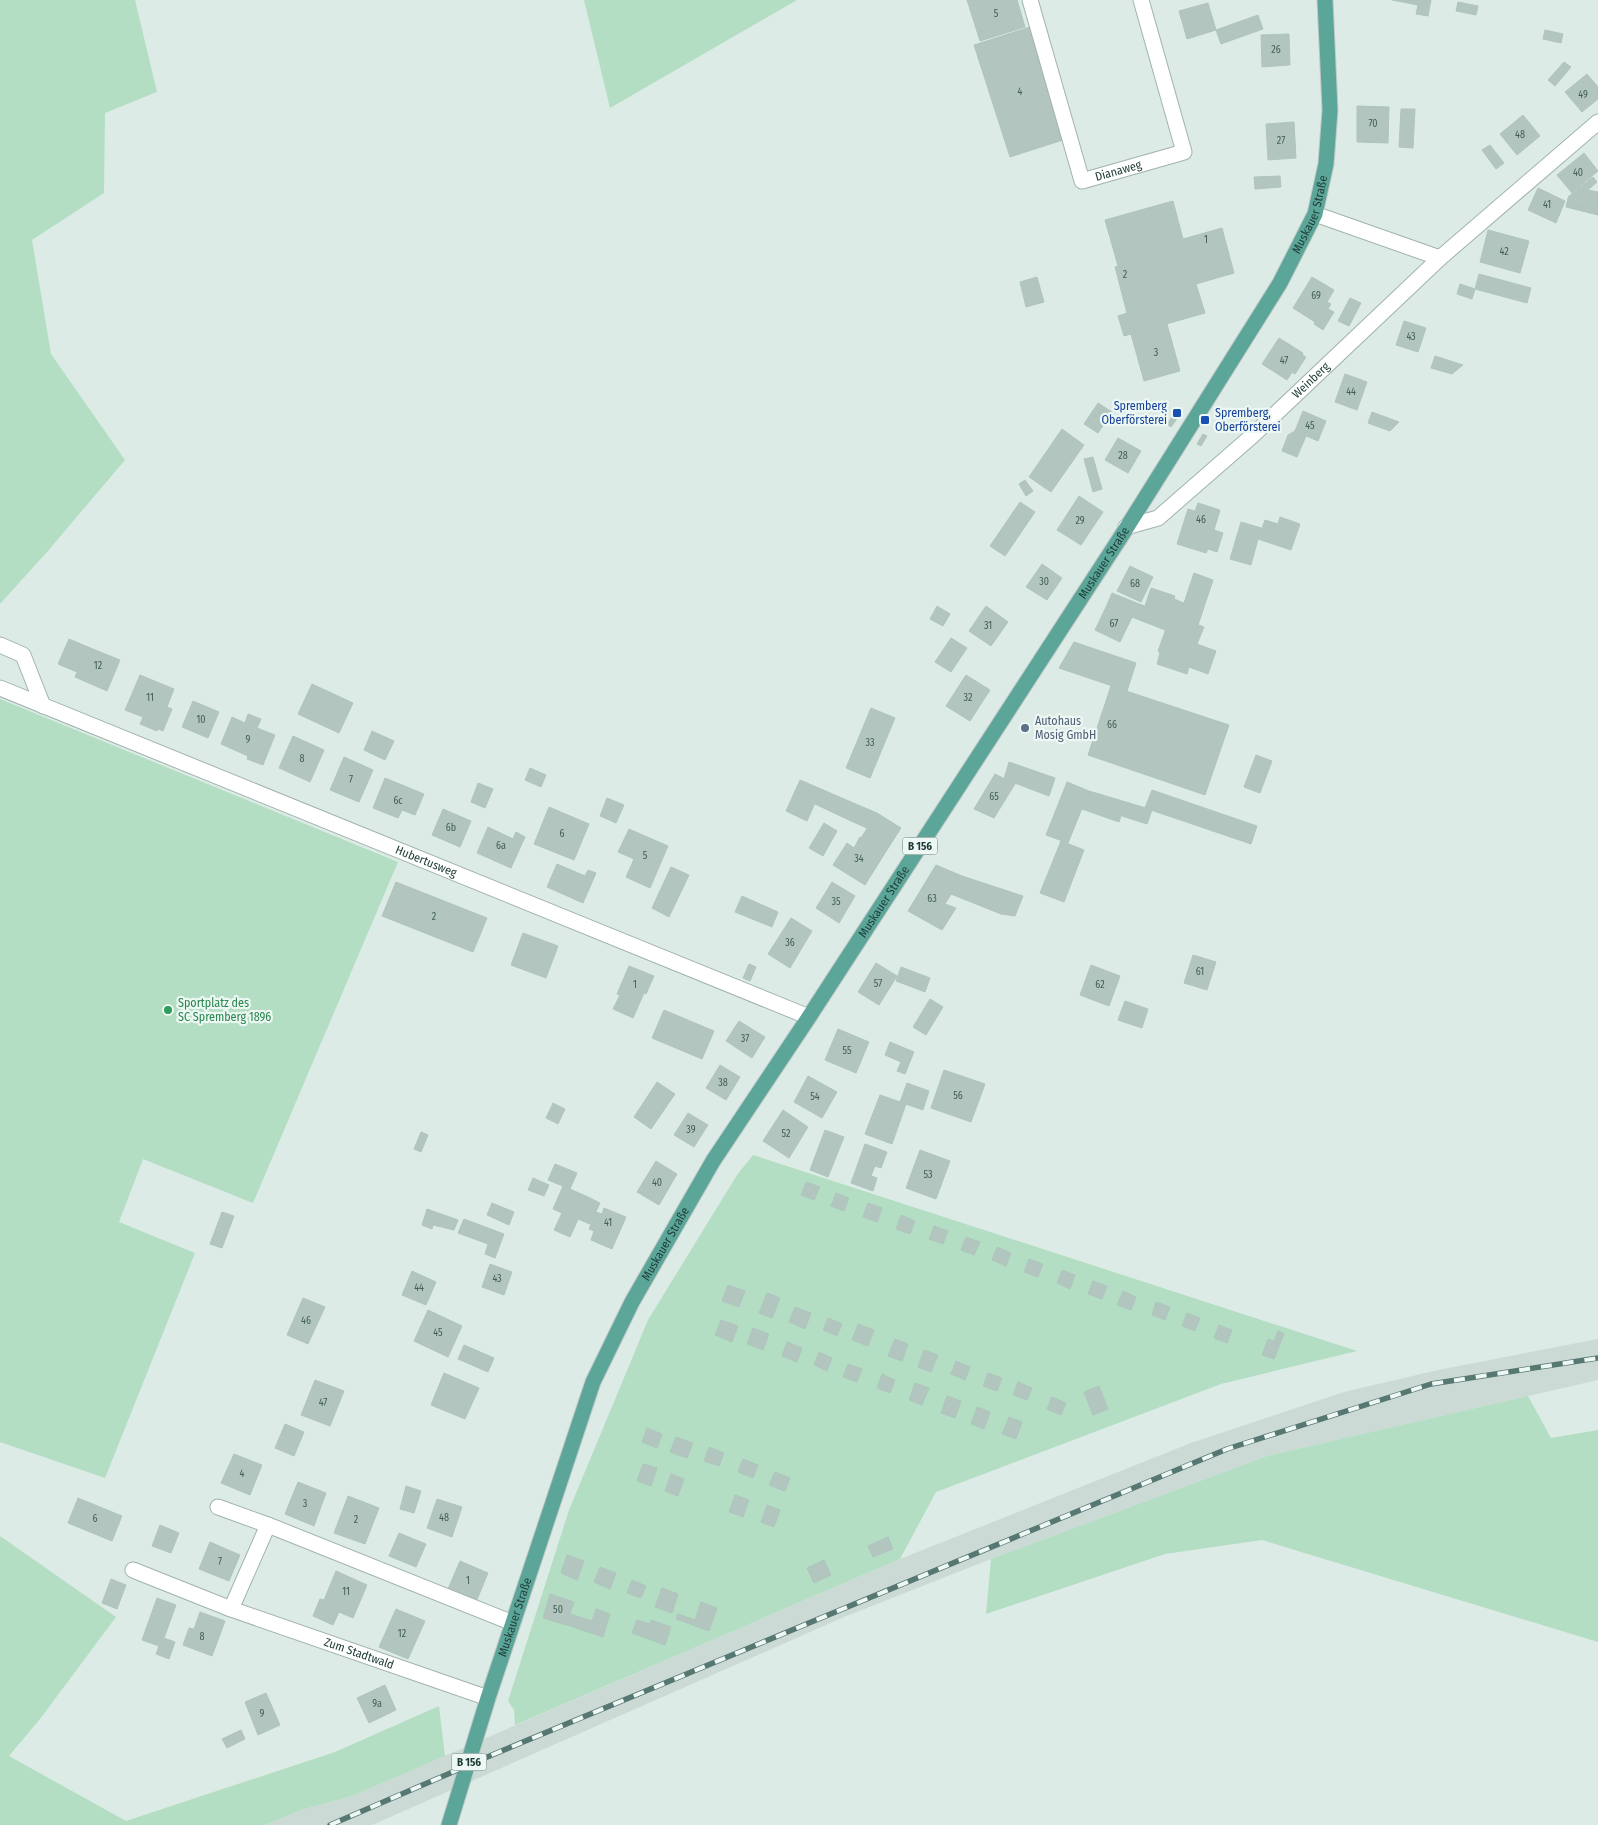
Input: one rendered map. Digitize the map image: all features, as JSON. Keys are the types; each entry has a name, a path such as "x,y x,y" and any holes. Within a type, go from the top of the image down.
{"main road":[{"name":"Muskauer Straße","path":"449,1825 488,1698 593,1382 632,1302 713,1161 810,1017 1126,527 1280,284 1315,214 1326,164 1330,110 1325,0"}],"street":[{"name":"Dianaweg","path":"1030,0 1082,181 1184,152 1141,0"},
{"name":"Weinberg","path":"1126,527 1158,518 1252,436 1440,258 1598,122"},
{"path":"1315,214 1440,258"},
{"path":"0,645 23,655 43,706"},
{"name":"Hubertusweg","path":"0,688 810,1017"},
{"path":"218,1507 268,1525 513,1623"},
{"path":"231,1609 268,1525"},
{"name":"Zum Stadtwald","path":"133,1570 231,1609 488,1698"}],"shaded area":[{"path":"1598,1339 1598,1380 1267,1456 991,1559 844,1617 372,1825 265,1825 301,1810 352,1796 900,1559 1191,1443 1344,1392 1438,1370"}],"green space":[{"path":"0,0 135,0 157,92 105,113 104,193 32,240 51,354 125,460 0,604"},
{"path":"584,0 797,0 610,108"},
{"name":"Sportplatz des SC Spremberg 1896","path":"0,699 398,862 253,1203 143,1159 119,1222 195,1253 105,1478 0,1442"},
{"path":"753,1155 1357,1351 1221,1384 936,1492 900,1559 515,1725 514,1710 508,1701 569,1510 648,1320 737,1175"},
{"path":"1528,1396 1551,1438 1598,1430 1598,1642 1262,1540 1165,1554 986,1614 991,1559 1267,1456"},
{"path":"0,1536 116,1617 40,1719 9,1756 126,1821 335,1752 439,1706 445,1756 352,1796 301,1810 265,1825 0,1825"}],"building":[{"path":"967,0 1017,0 1025,27 980,41"},
{"path":"1392,0 1431,0 1428,16 1416,14 1418,5"},
{"path":"1458,2 1478,6 1476,15 1456,11"},
{"path":"1208,3 1216,30 1187,39 1179,11"},
{"path":"1258,15 1263,29 1221,44 1216,30"},
{"path":"1030,27 1066,139 1010,157 974,45"},
{"path":"1545,30 1563,34 1561,43 1543,39"},
{"path":"1289,34 1290,65 1262,67 1261,35"},
{"path":"1564,62 1571,67 1555,86 1548,80"},
{"path":"1587,74 1598,87 1598,99 1582,112 1565,92"},
{"path":"1357,106 1389,107 1388,143 1357,142"},
{"path":"1401,109 1415,109 1413,148 1399,147"},
{"path":"1523,115 1540,136 1517,155 1500,134"},
{"path":"1294,122 1296,158 1268,160 1266,124"},
{"path":"1490,145 1504,163 1496,169 1482,150"},
{"path":"1584,153 1598,171 1572,193 1557,175"},
{"path":"1280,176 1281,187 1255,189 1254,177"},
{"path":"1593,177 1597,182 1588,190 1598,192 1598,205 1568,197"},
{"path":"1538,188 1565,201 1556,223 1528,210"},
{"path":"1568,198 1598,206 1598,215 1566,207"},
{"path":"1173,201 1183,239 1222,228 1234,273 1196,284 1205,313 1124,336 1118,316 1127,313 1115,267 1118,266 1105,220"},
{"path":"1488,230 1529,241 1520,273 1480,262"},
{"path":"1479,274 1531,288 1527,303 1475,289"},
{"path":"1037,277 1044,302 1026,307 1020,282"},
{"path":"1312,277 1334,290 1315,322 1293,308"},
{"path":"1460,284 1475,289 1472,299 1457,294"},
{"path":"1350,298 1361,303 1349,326 1338,321"},
{"path":"1327,302 1331,304 1328,309 1334,312 1323,330 1314,324"},
{"path":"1404,321 1426,328 1418,352 1396,345"},
{"path":"1167,324 1180,371 1144,381 1131,334"},
{"path":"1279,338 1303,353 1302,355 1306,357 1295,374 1292,372 1287,380 1262,364"},
{"path":"1435,356 1463,365 1452,374 1431,368"},
{"path":"1345,374 1367,382 1357,410 1335,402"},
{"path":"1098,403 1112,412 1098,433 1084,424"},
{"path":"1303,411 1326,421 1318,441 1295,431"},
{"path":"1372,412 1399,422 1390,431 1368,423"},
{"path":"1174,414 1178,417 1171,427 1167,424"},
{"path":"1062,429 1084,445 1051,492 1029,477"},
{"path":"1295,431 1306,436 1297,457 1282,451 1288,435"},
{"path":"1203,434 1207,436 1201,446 1197,444"},
{"path":"1118,438 1141,451 1128,473 1105,460"},
{"path":"1093,457 1102,489 1093,492 1084,459"},
{"path":"1025,480 1033,491 1026,496 1019,484"},
{"path":"1079,496 1103,512 1081,545 1057,530"},
{"path":"1020,502 1035,512 1005,556 990,546"},
{"path":"1198,503 1220,510 1214,530 1223,533 1217,552 1208,549 1206,553 1177,544 1188,509 1195,511"},
{"path":"1280,517 1300,524 1291,550 1258,539 1265,520 1278,524"},
{"path":"1241,522 1261,528 1251,565 1230,559"},
{"path":"1042,564 1062,578 1047,600 1026,587"},
{"path":"1130,566 1153,577 1141,602 1117,591"},
{"path":"1194,573 1213,580 1198,625 1145,606 1151,588 1175,596 1174,599 1184,603"},
{"path":"1112,593 1139,604 1132,617 1107,605"},
{"path":"1139,604 1171,615 1165,630 1132,617"},
{"path":"1107,605 1132,617 1120,642 1095,630"},
{"path":"937,606 950,614 943,626 930,619"},
{"path":"986,606 1008,622 991,646 969,631"},
{"path":"1171,615 1204,627 1197,644 1216,651 1208,674 1189,667 1187,674 1157,664 1160,653 1158,651"},
{"path":"951,638 967,648 951,672 935,662"},
{"path":"69,639 88,647 77,672 58,664"},
{"path":"1074,642 1136,663 1127,691 1059,668"},
{"path":"88,647 120,660 107,691 75,677"},
{"path":"140,675 174,689 167,707 172,709 163,731 158,729 157,731 140,724 143,717 125,710"},
{"path":"966,675 990,690 970,721 946,706"},
{"path":"312,684 353,703 339,733 298,714"},
{"path":"1111,686 1229,725 1205,795 1088,755"},
{"path":"193,701 219,712 208,738 182,727"},
{"path":"871,708 895,718 870,778 846,768"},
{"path":"248,714 261,719 257,728 275,735 263,765 247,759 248,756 221,744 232,717 245,723"},
{"path":"372,731 394,741 385,760 364,750"},
{"path":"293,736 324,750 310,782 279,768"},
{"path":"1256,755 1272,761 1260,793 1244,787"},
{"path":"344,757 373,770 359,802 330,790"},
{"path":"1009,762 1055,778 1049,796 1004,779"},
{"path":"530,768 546,775 541,787 525,780"},
{"path":"995,774 1015,784 994,818 974,809"},
{"path":"385,778 424,794 415,815 402,810 398,818 373,808"},
{"path":"800,780 821,789 807,821 786,811"},
{"path":"1067,782 1089,791 1068,843 1046,835"},
{"path":"478,783 493,789 485,808 471,802"},
{"path":"821,789 858,805 851,821 815,804"},
{"path":"1152,790 1257,826 1251,844 1145,808"},
{"path":"1089,791 1126,802 1119,822 1082,809"},
{"path":"607,798 624,805 616,823 600,816"},
{"path":"1126,802 1152,810 1147,824 1122,816"},
{"path":"858,805 877,813 867,828 851,821"},
{"path":"549,807 589,824 574,860 534,844"},
{"path":"443,809 471,821 460,847 432,835"},
{"path":"877,813 901,828 885,853 861,838"},
{"path":"824,823 837,831 823,856 809,848"},
{"path":"488,827 513,839 516,832 525,837 511,868 477,853"},
{"path":"629,829 668,846 650,888 626,877 634,859 618,852"},
{"path":"860,837 885,853 865,885 833,865 847,843 854,848"},
{"path":"1061,841 1084,850 1064,902 1040,893"},
{"path":"557,864 585,876 588,870 596,873 583,903 547,887"},
{"path":"936,865 962,876 945,904 956,908 942,930 908,911"},
{"path":"671,867 689,875 669,917 652,908"},
{"path":"962,876 1023,896 1015,916 1001,914 951,894"},
{"path":"396,882 487,918 473,952 382,916"},
{"path":"832,882 855,896 839,923 816,908"},
{"path":"742,896 778,912 772,927 735,912"},
{"path":"791,918 812,931 790,968 768,954"},
{"path":"523,933 558,946 546,978 511,965"},
{"path":"1193,955 1216,962 1207,990 1184,983"},
{"path":"876,963 897,976 879,1005 858,992"},
{"path":"749,964 756,967 750,981 743,978"},
{"path":"1091,965 1120,976 1109,1006 1080,995"},
{"path":"629,966 654,976 633,1018 613,1009 620,995 617,994"},
{"path":"901,967 930,978 925,992 896,981"},
{"path":"930,999 943,1007 926,1035 913,1027"},
{"path":"1125,1001 1148,1009 1142,1028 1118,1020"},
{"path":"664,1010 714,1031 702,1059 652,1038"},
{"path":"739,1021 765,1037 752,1058 726,1041"},
{"path":"838,1029 869,1042 856,1073 825,1060"},
{"path":"890,1042 914,1052 905,1074 897,1071 901,1062 885,1055"},
{"path":"720,1065 740,1077 726,1100 706,1088"},
{"path":"944,1070 985,1084 971,1122 931,1108"},
{"path":"808,1076 837,1092 822,1118 794,1102"},
{"path":"657,1082 675,1094 651,1129 634,1117"},
{"path":"907,1083 929,1091 923,1110 900,1102"},
{"path":"880,1095 906,1104 892,1144 865,1134"},
{"path":"553,1103 565,1109 558,1124 546,1118"},
{"path":"783,1110 808,1127 789,1158 763,1141"},
{"path":"688,1113 708,1125 694,1147 674,1135"},
{"path":"825,1130 844,1137 828,1177 810,1170"},
{"path":"421,1132 428,1135 421,1152 414,1149"},
{"path":"865,1144 887,1152 881,1168 875,1166 871,1176 877,1178 873,1191 851,1183"},
{"path":"920,1150 950,1161 936,1199 906,1188"},
{"path":"656,1161 677,1174 659,1205 637,1192"},
{"path":"555,1164 577,1173 570,1189 548,1180"},
{"path":"533,1178 549,1185 544,1196 528,1190"},
{"path":"806,1182 820,1187 814,1200 801,1195"},
{"path":"563,1186 588,1197 570,1237 554,1230 562,1213 553,1209"},
{"path":"836,1193 849,1198 844,1211 831,1206"},
{"path":"588,1197 600,1203 590,1224 578,1219"},
{"path":"492,1203 514,1212 509,1225 487,1215"},
{"path":"868,1203 882,1208 877,1222 863,1217"},
{"path":"604,1208 626,1217 612,1249 591,1240 594,1231 589,1229 596,1212 602,1214"},
{"path":"427,1209 458,1220 454,1230 433,1225 432,1229 422,1225"},
{"path":"222,1212 234,1216 222,1248 210,1244"},
{"path":"901,1215 915,1221 910,1234 896,1229"},
{"path":"464,1219 504,1234 495,1258 485,1254 488,1244 458,1233"},
{"path":"934,1226 948,1231 943,1244 929,1239"},
{"path":"966,1237 980,1242 974,1255 961,1250"},
{"path":"997,1247 1011,1253 1006,1266 992,1260"},
{"path":"1029,1259 1043,1264 1038,1277 1024,1272"},
{"path":"490,1264 512,1272 504,1295 482,1287"},
{"path":"1062,1270 1075,1275 1070,1289 1057,1283"},
{"path":"412,1271 436,1282 426,1305 402,1295"},
{"path":"1093,1281 1107,1286 1102,1299 1088,1294"},
{"path":"728,1285 745,1291 739,1307 722,1301"},
{"path":"1123,1291 1136,1297 1131,1310 1117,1305"},
{"path":"767,1293 780,1298 772,1318 759,1313"},
{"path":"303,1298 325,1307 308,1344 287,1335"},
{"path":"1156,1302 1170,1307 1165,1320 1152,1315"},
{"path":"795,1307 811,1313 805,1329 789,1322"},
{"path":"428,1310 462,1326 448,1357 414,1341"},
{"path":"1187,1313 1200,1318 1195,1331 1182,1326"},
{"path":"828,1318 842,1324 837,1336 823,1330"},
{"path":"721,1320 738,1326 732,1342 715,1335"},
{"path":"858,1324 874,1330 868,1346 852,1340"},
{"path":"1219,1325 1232,1330 1227,1343 1214,1338"},
{"path":"753,1328 769,1334 763,1350 747,1344"},
{"path":"1278,1331 1284,1334 1274,1359 1262,1355 1268,1339 1274,1341"},
{"path":"895,1339 908,1344 902,1361 888,1356"},
{"path":"787,1342 802,1348 797,1362 782,1356"},
{"path":"464,1345 494,1358 488,1372 458,1359"},
{"path":"924,1350 938,1355 931,1372 918,1367"},
{"path":"819,1352 832,1358 827,1371 814,1365"},
{"path":"956,1361 970,1367 965,1380 951,1374"},
{"path":"848,1364 862,1369 857,1382 843,1377"},
{"path":"444,1373 479,1388 465,1419 431,1405"},
{"path":"988,1373 1002,1378 997,1391 983,1386"},
{"path":"882,1374 895,1380 890,1393 877,1388"},
{"path":"315,1380 344,1391 330,1426 301,1415"},
{"path":"1018,1382 1032,1388 1027,1400 1013,1395"},
{"path":"915,1383 929,1388 922,1405 909,1400"},
{"path":"1099,1386 1108,1409 1093,1415 1084,1392"},
{"path":"947,1396 961,1401 955,1418 941,1413"},
{"path":"1052,1397 1066,1403 1061,1415 1047,1409"},
{"path":"977,1407 990,1412 984,1429 971,1424"},
{"path":"1009,1417 1022,1422 1016,1439 1002,1434"},
{"path":"285,1424 304,1432 294,1456 275,1448"},
{"path":"647,1428 662,1434 657,1448 642,1442"},
{"path":"676,1437 693,1443 687,1458 670,1452"},
{"path":"709,1447 724,1453 719,1466 704,1461"},
{"path":"234,1454 262,1465 250,1495 221,1483"},
{"path":"743,1459 758,1465 753,1478 738,1472"},
{"path":"643,1464 657,1468 651,1486 637,1481"},
{"path":"775,1472 790,1478 785,1491 769,1485"},
{"path":"671,1474 684,1479 678,1496 665,1491"},
{"path":"298,1482 326,1493 314,1526 285,1514"},
{"path":"406,1486 421,1491 414,1513 400,1509"},
{"path":"735,1495 749,1500 743,1517 729,1512"},
{"path":"348,1496 379,1508 365,1544 334,1533"},
{"path":"78,1498 122,1516 112,1541 68,1523"},
{"path":"437,1499 462,1507 452,1537 427,1528"},
{"path":"767,1505 780,1510 774,1527 761,1522"},
{"path":"160,1525 179,1533 171,1553 152,1546"},
{"path":"399,1533 426,1544 416,1567 389,1556"},
{"path":"888,1537 893,1549 873,1557 868,1546"},
{"path":"210,1542 240,1555 229,1581 199,1569"},
{"path":"567,1555 584,1561 577,1580 561,1573"},
{"path":"824,1560 831,1575 814,1583 807,1568"},
{"path":"460,1561 488,1573 476,1602 448,1589"},
{"path":"600,1567 616,1573 610,1589 594,1582"},
{"path":"336,1571 367,1585 353,1618 339,1612 333,1625 313,1616 320,1599 324,1600"},
{"path":"111,1579 126,1585 117,1609 102,1603"},
{"path":"632,1580 646,1586 641,1598 627,1593"},
{"path":"662,1588 678,1594 672,1613 655,1607"},
{"path":"550,1594 574,1602 566,1625 543,1618"},
{"path":"157,1598 176,1605 164,1638 175,1642 169,1659 156,1654 159,1646 142,1640"},
{"path":"701,1602 717,1608 709,1631 676,1619 678,1614 695,1620"},
{"path":"396,1609 425,1621 408,1659 379,1647"},
{"path":"596,1609 610,1614 603,1637 567,1625 570,1614 592,1621"},
{"path":"200,1612 225,1621 212,1656 183,1645 189,1628 194,1629"},
{"path":"637,1620 650,1624 651,1620 671,1627 665,1645 632,1633"},
{"path":"385,1685 396,1710 369,1723 357,1698"},
{"path":"266,1693 280,1725 258,1735 245,1702"},
{"path":"241,1730 245,1739 227,1748 222,1739"}],"railway":[{"path":"330,1825 492,1755 1227,1449 1431,1384 1598,1358"}],"place":[{"name":"Spremberg Oberförsterei","path":"1177,413"},
{"name":"Spremberg, Oberförsterei","path":"1205,420"},
{"name":"Autohaus Mosig GmbH","path":"1025,728"},
{"name":"Sportplatz des SC Spremberg 1896","path":"168,1010"}]}
